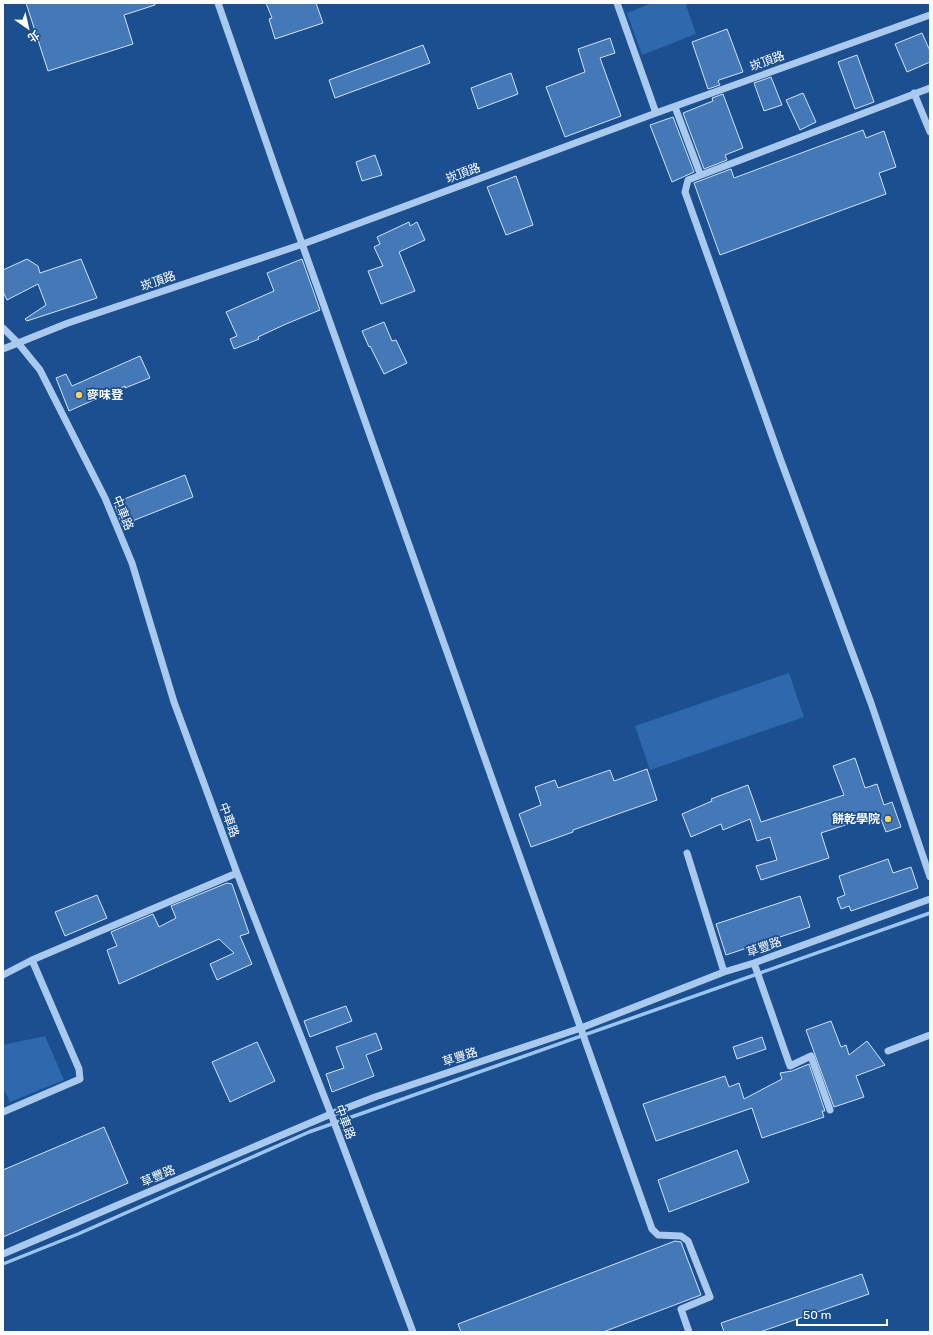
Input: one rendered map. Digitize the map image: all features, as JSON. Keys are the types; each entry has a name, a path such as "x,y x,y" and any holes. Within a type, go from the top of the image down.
{"street":[{"path":"218,3 652,1229 658,1235 681,1236 688,1240 710,1297 681,1309 689,1332"},
{"path":"617,3 656,113"},
{"name":"崁頂路","path":"3,349 68,324 303,244 656,113 930,15"},
{"path":"930,88 688,180 685,192 781,461 871,703 930,877"},
{"path":"914,93 930,132"},
{"path":"674,107 699,171"},
{"name":"中車路","path":"3,328 18,343 40,370 105,498 132,563 174,702 237,873 331,1114 413,1332"},
{"path":"687,853 724,972"},
{"path":"3,975 32,960 237,873"},
{"name":"草豐路","path":"3,1254 331,1114 375,1097 581,1028 724,972 754,963 930,899"},
{"path":"3,1112 80,1079 79,1069 32,960"},
{"path":"754,963 790,1066 811,1056 830,1110"},
{"path":"888,1051 930,1035"}],"shaded area":[{"path":"652,3 689,3 686,5 696,34 642,55 627,13"},
{"path":"789,673 804,717 650,770 635,726"},
{"path":"45,1036 64,1080 10,1102 3,1087 3,1045"}],"building":[{"path":"26,3 155,3 155,5 124,15 133,44 48,71"},
{"path":"266,3 316,3 323,23 275,39 269,19 272,18"},
{"path":"727,29 743,72 719,80 720,85 708,89 692,42"},
{"path":"922,33 930,51 930,62 907,72 895,44"},
{"path":"610,38 615,53 600,58 621,116 565,137 546,87 585,72 578,49"},
{"path":"423,45 430,63 335,98 329,80"},
{"path":"857,55 874,102 855,109 838,62"},
{"path":"511,73 518,94 478,109 471,88"},
{"path":"771,77 782,105 764,111 754,83"},
{"path":"803,93 816,122 800,130 786,100"},
{"path":"723,94 743,148 725,155 727,160 704,169 683,113 713,101 712,98"},
{"path":"673,117 694,172 672,182 650,125"},
{"path":"863,130 866,138 884,131 896,167 879,173 886,194 720,255 694,183 731,169 734,178"},
{"path":"375,155 382,175 362,181 356,162"},
{"path":"516,176 533,225 506,235 487,187"},
{"path":"409,222 410,226 417,222 425,240 399,252 415,291 381,304 368,271 383,266 374,247 380,244 377,237"},
{"path":"27,259 38,266 40,273 81,259 97,298 27,321 25,319 46,305 38,284 7,300 3,292 3,270"},
{"path":"302,259 320,310 286,324 258,337 259,339 234,349 230,339 237,336 226,312 274,291 267,273"},
{"path":"384,322 392,341 396,340 407,363 384,374 362,331"},
{"path":"140,356 150,378 125,388 125,386 69,411 56,378 66,374 72,386"},
{"path":"185,475 193,497 122,525 114,503"},
{"path":"855,758 865,788 877,784 884,805 892,802 901,827 886,832 879,814 821,833 829,858 761,880 756,866 777,860 770,837 757,841 750,819 723,830 721,824 691,837 682,814 712,801 711,799 748,785 761,822 844,795 833,766"},
{"path":"647,769 657,800 573,830 573,832 531,847 519,814 541,805 535,787 555,780 558,788 610,770 614,781"},
{"path":"888,859 893,873 911,867 918,888 851,911 849,906 841,909 837,898 845,895 839,876"},
{"path":"227,883 232,884 249,933 240,936 252,964 217,980 210,964 234,953 219,939 119,984 107,950 117,946 111,932 153,914 159,927 176,918 171,906"},
{"path":"97,895 107,918 65,936 55,912"},
{"path":"800,896 810,927 726,955 716,924"},
{"path":"346,1006 352,1021 310,1037 304,1021"},
{"path":"831,1021 841,1047 846,1045 849,1055 867,1041 885,1065 856,1076 864,1097 834,1107 806,1030"},
{"path":"376,1033 382,1049 366,1055 374,1076 332,1092 326,1074 344,1068 336,1047"},
{"path":"762,1037 766,1049 737,1059 733,1047"},
{"path":"257,1042 275,1081 230,1102 212,1062"},
{"path":"809,1064 825,1111 822,1111 824,1117 762,1138 752,1108 656,1141 643,1104 725,1076 729,1087 739,1083 744,1099 782,1079 780,1073 792,1071"},
{"path":"104,1127 128,1183 3,1237 3,1170"},
{"path":"737,1150 749,1182 669,1212 658,1180"},
{"path":"675,1241 681,1242 701,1295 603,1332 461,1332 458,1324"},
{"path":"862,1274 869,1294 760,1332 724,1332 721,1323"}],"waterway":[{"path":"3,1264 78,1234 309,1132 930,913"}],"place":[{"name":"麥味登","path":"79,395"},
{"name":"餅乾學院","path":"888,819"}]}
